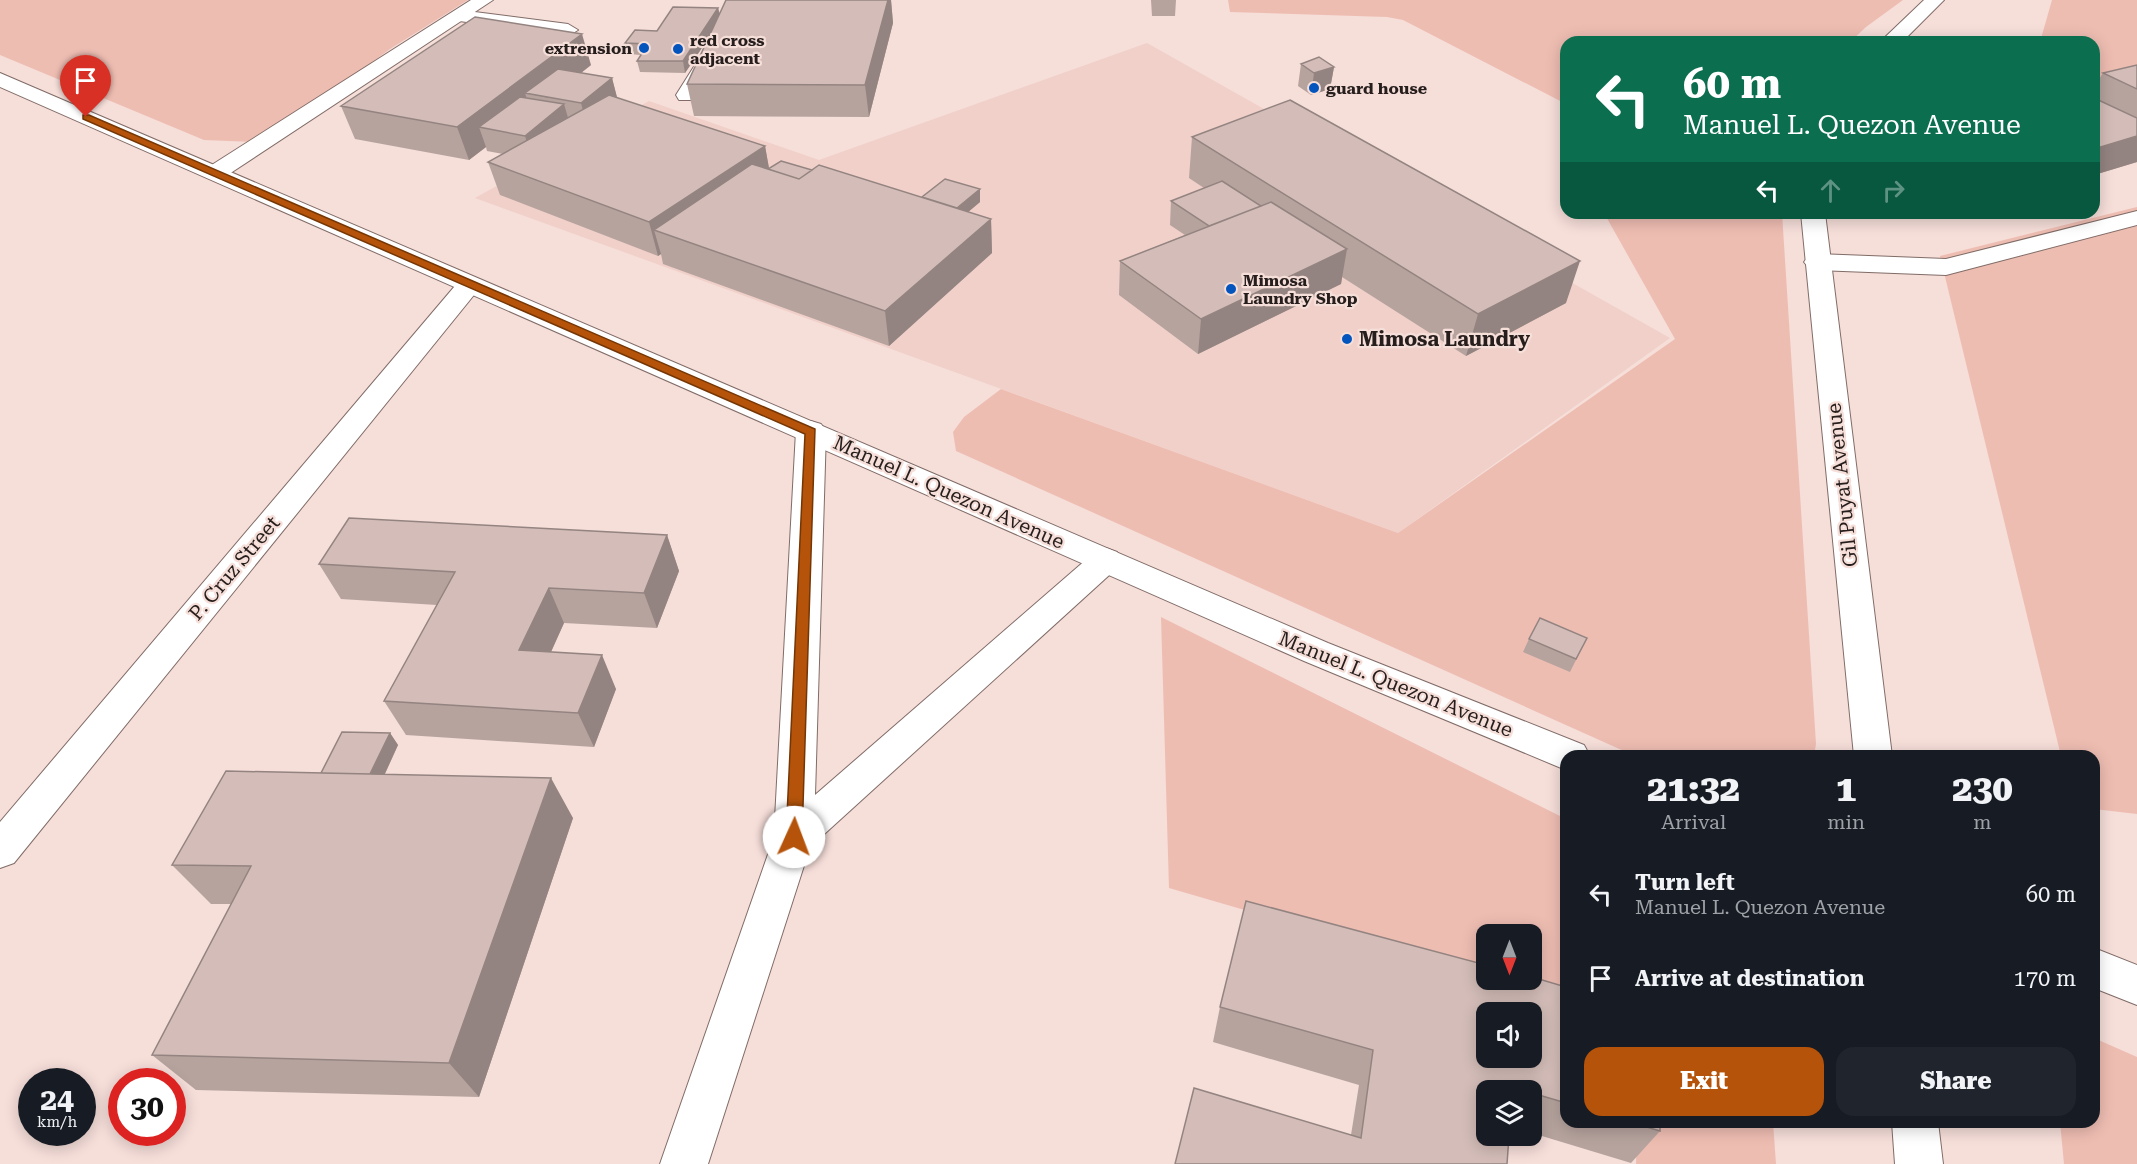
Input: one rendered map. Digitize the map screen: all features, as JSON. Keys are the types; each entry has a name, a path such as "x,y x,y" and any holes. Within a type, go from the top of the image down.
{"street":[{"path":"215,173 484,0"},
{"path":"687,95 745,0"},
{"path":"1896,36 1935,0"},
{"path":"459,16 568,30"},
{"name":"Manuel L. Quezon Avenue","path":"0,79 1316,652 1560,752"},
{"path":"1817,262 1946,267 2137,218"},
{"name":"Gil Puyat Avenue","path":"1813,219 1872,750"},
{"name":"P. Cruz Street","path":"0,851 469,285"},
{"path":"684,1164 794,837 811,432"},
{"path":"794,837 1106,560"},
{"path":"2100,970 2137,985"},
{"path":"1916,1128 1919,1164"}],"shaded area":[{"path":"0,0 468,0 390,49 315,104 254,142 204,140 0,55"},
{"path":"1228,0 1903,0 1856,36 1560,36 1560,101 1403,20 1387,17 1230,12"},
{"path":"2052,0 2137,0 2137,77 2100,87 2100,36 2042,36"},
{"path":"1147,43 1670,338 1398,533 475,198 649,101 819,160"},
{"path":"2137,207 2137,814 2100,810 2100,750 2060,750 1940,256 2089,219 2100,219 2100,216"},
{"path":"1607,219 1782,219 1815,750 1622,750 956,451 953,432 964,417 1001,389 1398,533 1675,339"},
{"path":"1161,617 1560,816 1560,1002 1518,990 1542,990 1542,924 1476,924 1476,978 1169,888"},
{"path":"2100,1041 2137,1057 2137,1164 2064,1164 2061,1128 2100,1128"},
{"path":"1637,1128 1773,1128 1776,1164 1636,1164"}],"building":[{"path":"726,0 888,0 865,85 687,84"},
{"path":"673,7 718,8 683,61 637,61 648,44 625,43 635,30 657,31"},
{"path":"475,17 582,34 457,127 341,106"},
{"path":"1319,57 1334,67 1314,73 1301,64"},
{"path":"2137,65 2137,89 2103,73"},
{"path":"558,69 612,78 581,103 525,93"},
{"path":"609,95 765,146 649,222 488,162"},
{"path":"520,97 564,104 525,136 479,127"},
{"path":"1290,100 1580,261 1478,314 1192,137"},
{"path":"2100,101 2137,118 2137,136 2100,147"},
{"path":"781,161 812,170 799,179 768,169"},
{"path":"752,164 799,179 819,165 991,219 885,311 654,230"},
{"path":"945,179 980,189 957,208 922,197"},
{"path":"1222,181 1261,206 1209,226 1171,201"},
{"path":"1271,202 1347,249 1201,319 1120,261"},
{"path":"349,518 667,535 644,593 549,588 519,650 602,655 578,713 384,701 455,572 319,564"},
{"path":"1540,618 1587,638 1576,659 1529,639"},
{"path":"342,732 390,733 370,774 321,773"},
{"path":"226,771 551,778 449,1063 152,1055 251,866 172,865"},
{"path":"1246,901 1476,962 1476,990 1542,990 1542,980 1560,985 1560,1101 1542,1096 1542,1080 1476,1080 1476,1146 1508,1146 1507,1164 1175,1164 1194,1088 1361,1138 1373,1050 1220,1007"}],"place":[{"name":"extrension","path":"644,48"},
{"name":"red cross adjacent","path":"678,49"},
{"name":"guard house","path":"1314,88"},
{"name":"Mimosa Laundry Shop","path":"1231,289"},
{"name":"Mimosa Laundry","path":"1347,339"}],"route":[{"path":"86,117 811,432 794,837"}]}
